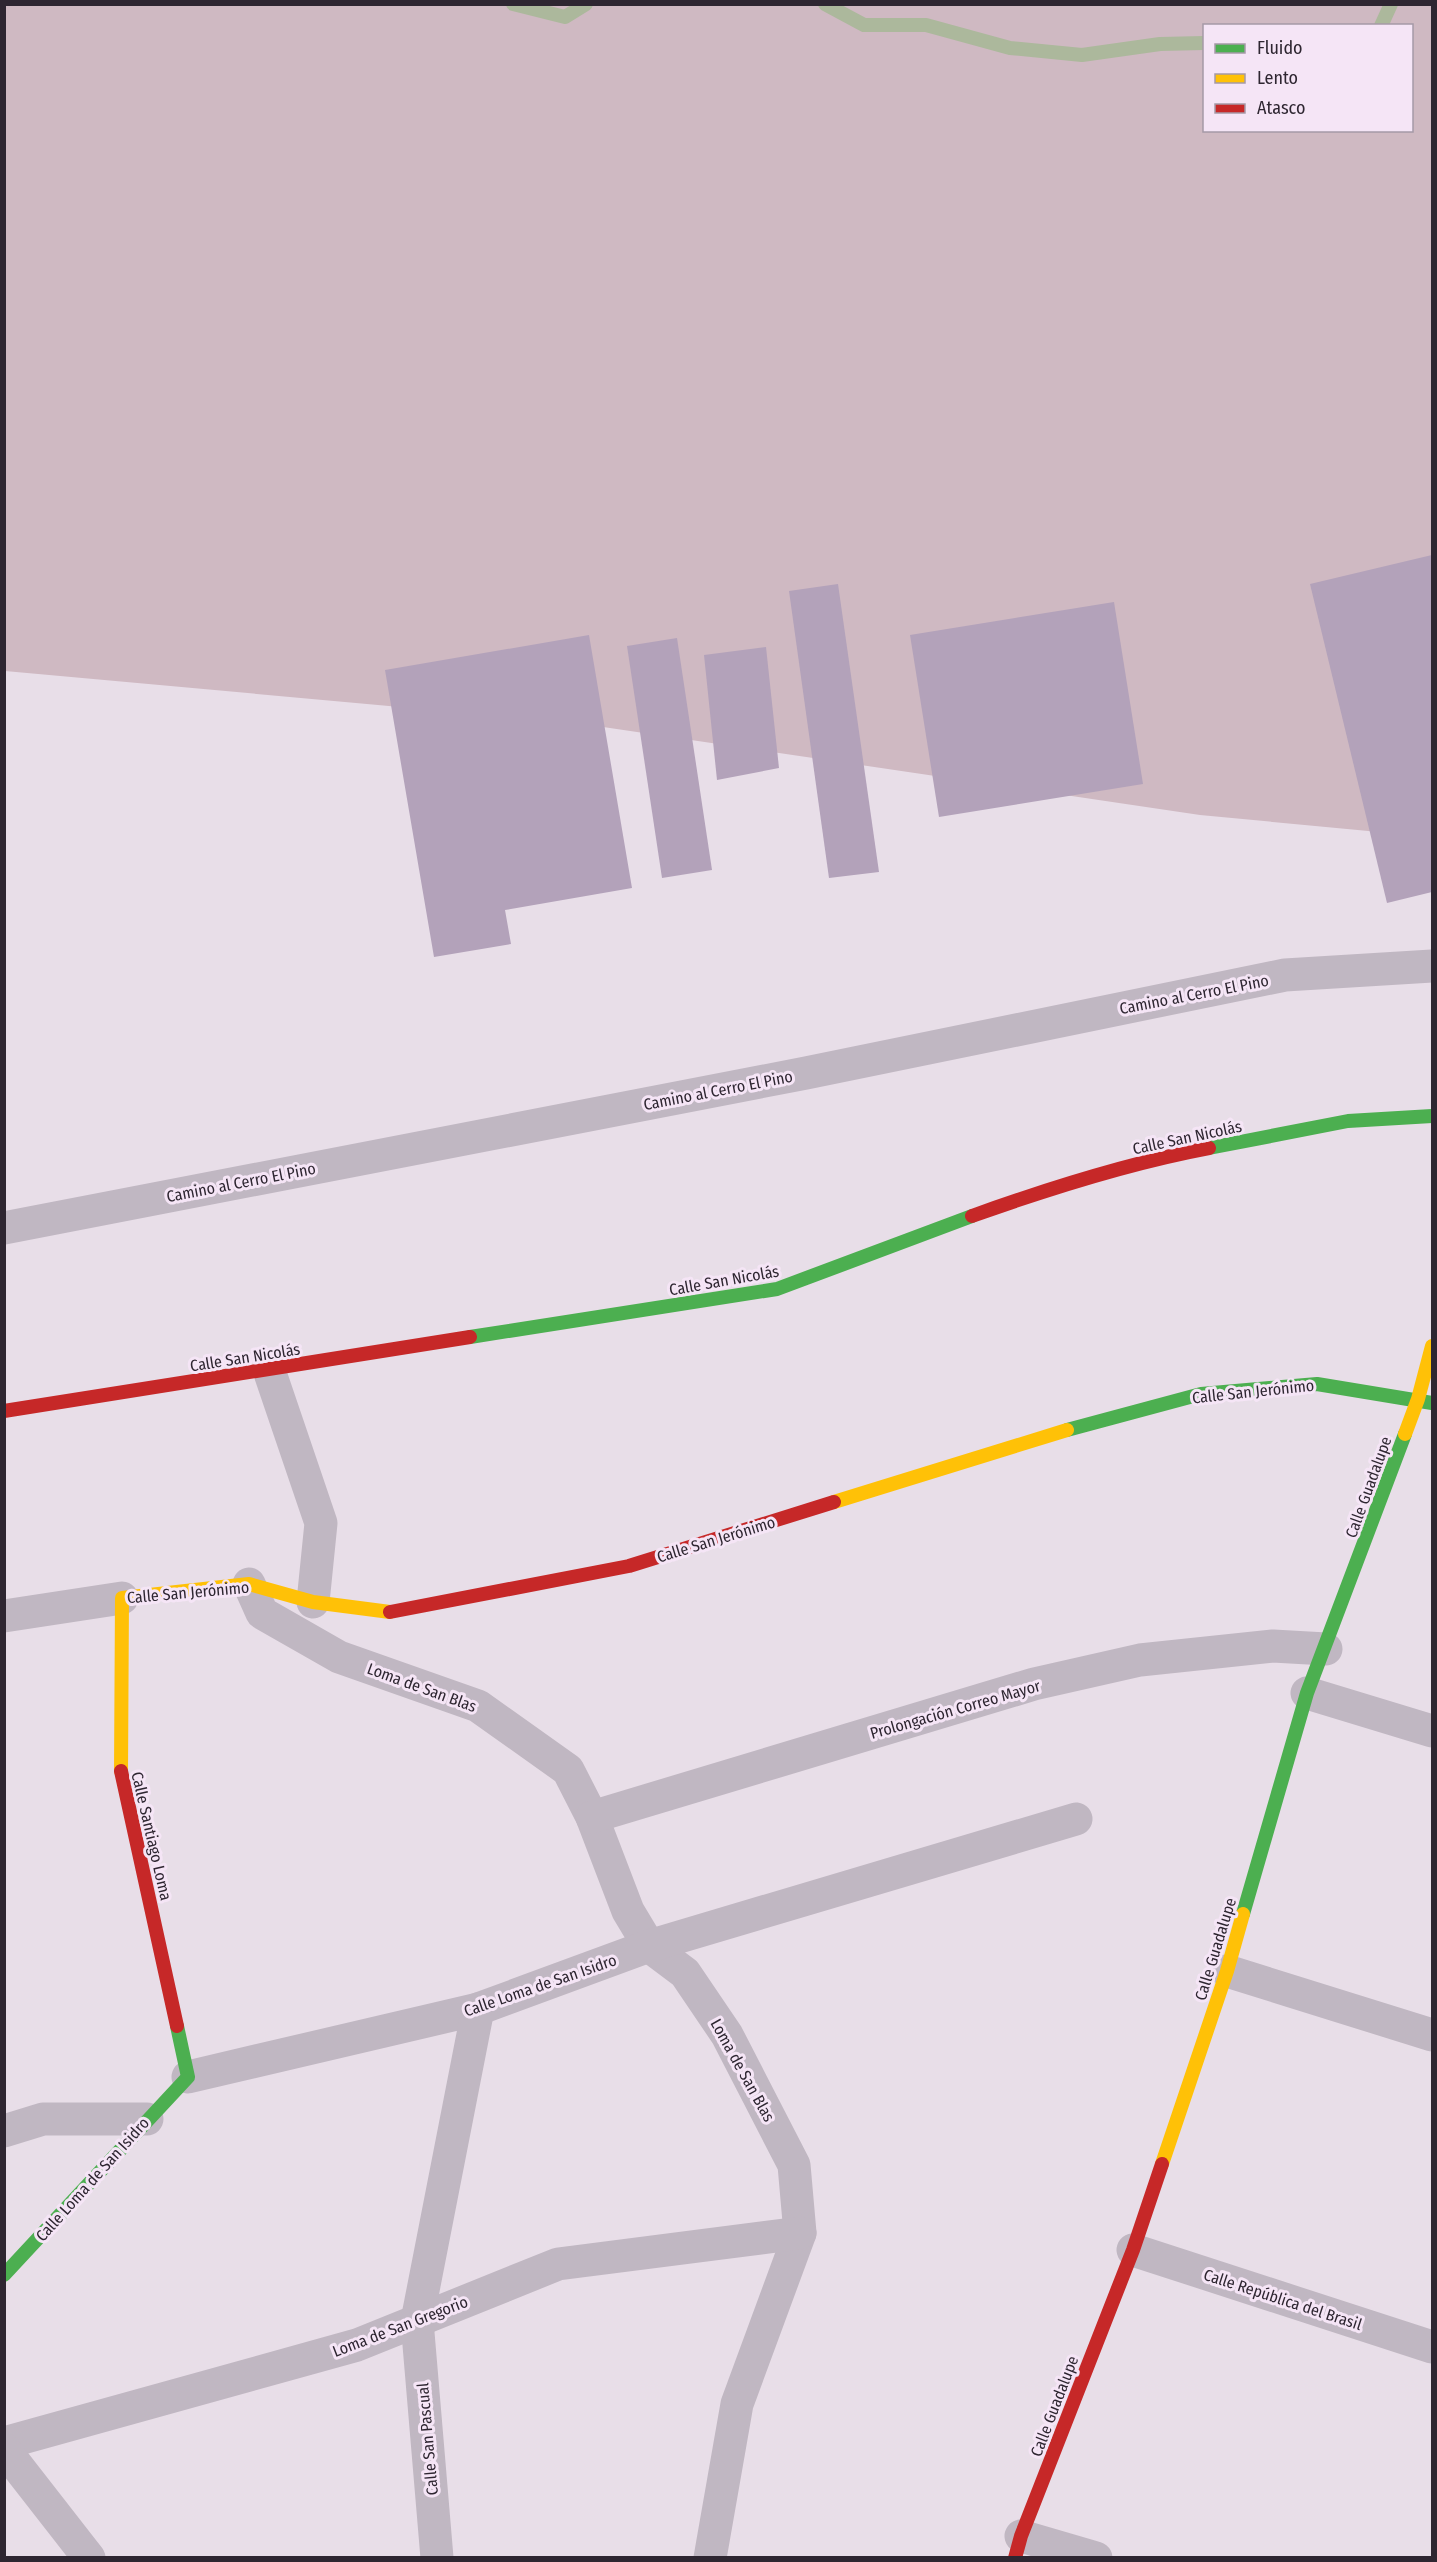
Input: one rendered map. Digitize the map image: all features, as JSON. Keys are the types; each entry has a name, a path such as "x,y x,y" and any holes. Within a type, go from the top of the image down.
{"street":[{"name":"Camino al Cerro El Pino","path":"4,1228 806,1073 1285,975 1432,966"},
{"name":"Calle San Nicolás","path":"4,1411 777,1289 1030,1195 1160,1157 1348,1121 1432,1116"},
{"name":"Calle Guadalupe","path":"1018,2547 1133,2250 1227,1971 1307,1693 1326,1649 1418,1399 1432,1346"},
{"path":"269,1370 321,1523 314,1602"},
{"name":"Calle San Jerónimo","path":"4,1616 122,1598 249,1584 314,1602 392,1612 629,1566 1041,1437 1201,1394 1317,1384 1432,1403"},
{"name":"Loma de San Blas","path":"249,1584 262,1612 339,1657 478,1706 568,1770 592,1817 628,1911 649,1946 685,1974 727,2035 794,2166 800,2233 737,2404 710,2558"},
{"name":"Calle Santiago Loma","path":"122,1598 119,1764 188,2077"},
{"name":"Prolongación Correo Mayor","path":"592,1817 1034,1684 1140,1660 1273,1646 1326,1649"},
{"path":"1307,1693 1432,1731"},
{"name":"Calle Loma de San Isidro","path":"4,2275 188,2077 478,2009 649,1946 1076,1819"},
{"path":"1227,1971 1432,2035"},
{"name":"Calle San Pascual","path":"437,2558 417,2321 478,2009"},
{"path":"4,2131 43,2119 147,2119"},
{"name":"Loma de San Gregorio","path":"4,2443 357,2345 558,2264 800,2233"},
{"name":"Calle República del Brasil","path":"1133,2250 1432,2348"},
{"path":"4,2450 89,2558"},
{"path":"1018,2547 1096,2558"}],"shaded area":[{"path":"4,5 1432,5 1432,837 1200,815 576,723 5,671"}],"building":[{"path":"1432,555 1432,892 1387,903 1310,584"},
{"path":"838,584 879,872 829,878 789,591"},
{"path":"1114,602 1143,784 939,817 910,635"},
{"path":"589,635 632,888 505,910 511,944 434,957 385,670"},
{"path":"677,638 712,870 662,878 627,646"},
{"path":"766,647 779,768 717,780 704,655"}],"waterway":[{"path":"513,4 565,17 586,4"},
{"path":"825,4 864,25 926,25 1010,48 1082,55 1160,44 1203,43"},
{"path":"1382,24 1391,4"}],"traffic: fast":[{"path":"1209,1148 1348,1121 1432,1116"},
{"path":"470,1337 777,1289 972,1216"},
{"path":"1067,1430 1201,1394 1317,1384 1432,1403"},
{"path":"1243,1914 1307,1693 1405,1434"},
{"path":"4,2275 188,2077 177,2026"}],"traffic: slow":[{"path":"1405,1434 1418,1399 1432,1346"},
{"path":"834,1502 1067,1430"},
{"path":"121,1771 122,1598 249,1584 313,1602 390,1612"},
{"path":"1162,2164 1227,1971 1243,1914"}],"traffic: jam":[{"path":"972,1216 1090,1177 1209,1148"},
{"path":"4,1411 470,1337"},
{"path":"390,1612 629,1566 834,1502"},
{"path":"121,1771 177,2026"},
{"path":"1015,2558 1021,2536 1133,2250 1162,2164"}]}
